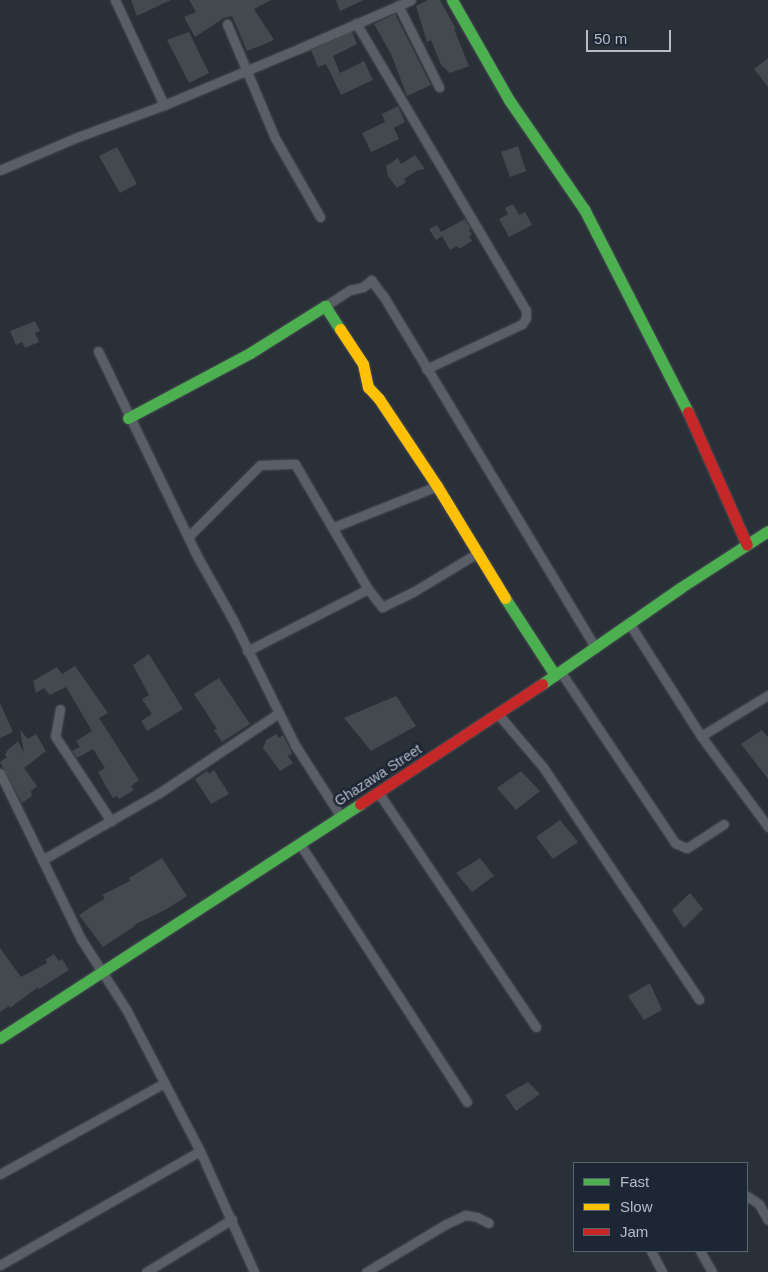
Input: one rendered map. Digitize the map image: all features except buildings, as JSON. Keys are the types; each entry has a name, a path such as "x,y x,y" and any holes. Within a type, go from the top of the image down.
{"street":[{"path":"115,0 164,105"},
{"path":"0,170 82,134 164,105 411,0"},
{"path":"452,0 465,26 509,100 584,209 683,400 747,545"},
{"path":"398,5 439,87"},
{"path":"227,24 275,138 320,217"},
{"path":"356,24 526,310 526,318 522,324 426,369"},
{"path":"128,418 250,353 350,290 363,287 371,280 398,318 426,369 595,646"},
{"path":"325,306 363,364 368,387 379,400 437,486 528,635 558,673 675,843 688,848 724,824"},
{"path":"98,351 128,418 279,714 309,769 341,817"},
{"path":"189,536 260,465 295,464 334,526 368,589 382,606 479,552"},
{"path":"334,526 437,486"},
{"name":"Ghazawa Street","path":"0,1038 498,714 595,646 768,531"},
{"path":"247,651 368,589"},
{"path":"629,623 701,736 768,828"},
{"path":"701,736 768,695"},
{"path":"60,709 55,736 111,821"},
{"path":"42,860 159,793 279,714"},
{"path":"498,714 544,767 699,999"},
{"path":"0,773 42,860 101,973 126,1009 200,1151 254,1272"},
{"path":"378,792 536,1028"},
{"path":"300,844 467,1102"},
{"path":"0,1174 164,1083"},
{"path":"0,1265 200,1151"},
{"path":"748,1197 759,1204 768,1220"},
{"path":"366,1272 446,1224 465,1215 477,1217 489,1223"},
{"path":"146,1272 232,1220"},
{"path":"652,1252 662,1272"},
{"path":"701,1252 712,1272"}],"traffic: fast":[{"path":"452,0 509,100 584,209 688,412"},
{"path":"128,418 250,353 325,306 340,329"},
{"path":"542,684 680,588 768,531"},
{"path":"505,598 555,675"},
{"path":"0,1038 360,804"}],"traffic: slow":[{"path":"340,329 363,364 368,387 379,399 437,486 505,598"}],"traffic: jam":[{"path":"688,412 747,545"},
{"path":"360,804 542,684"}]}
